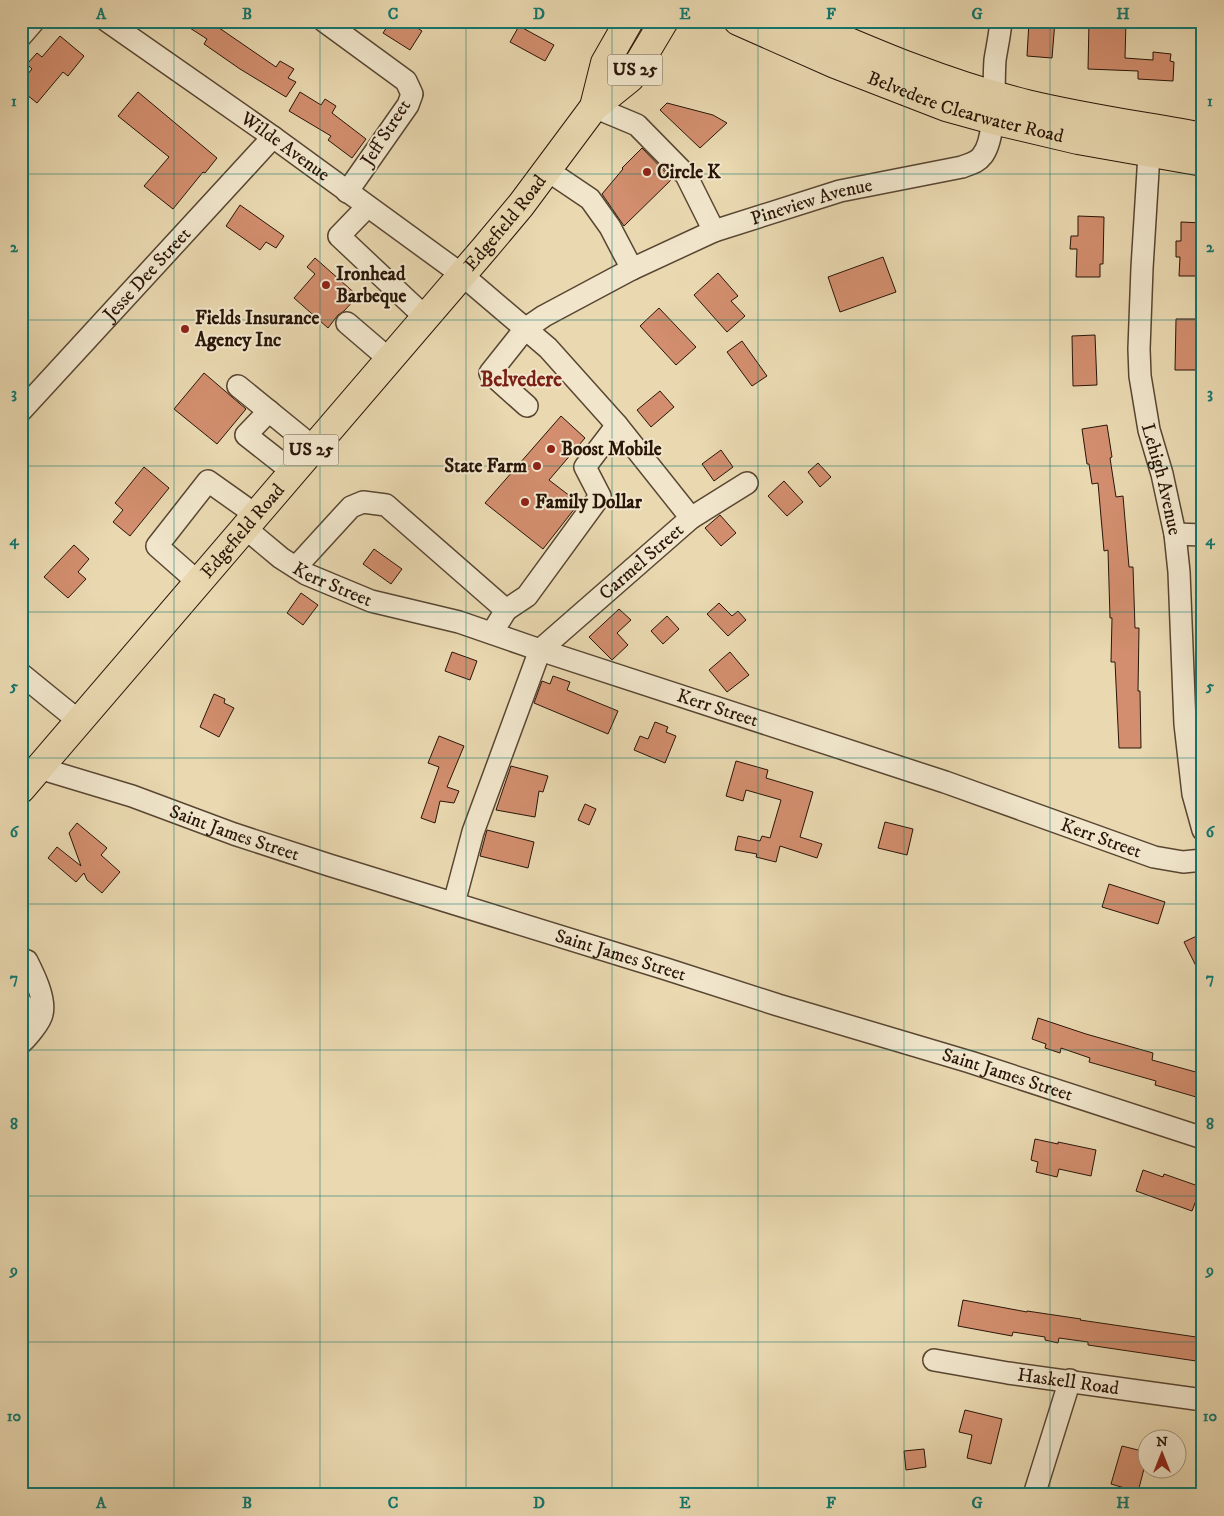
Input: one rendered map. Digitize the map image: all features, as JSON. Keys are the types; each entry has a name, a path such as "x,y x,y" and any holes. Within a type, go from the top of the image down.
{"main road":[{"name":"Edgefield Road","path":"594,107 605,64 629,21"},
{"name":"Edgefield Road","path":"21,789 515,212 594,107 630,78 664,21"},
{"name":"Belvedere Clearwater Road","path":"738,21 875,80 946,107 993,108"},
{"name":"Belvedere Clearwater Road","path":"800,21 1059,136 1150,140 1203,137"},
{"name":"Belvedere Clearwater Road","path":"1150,140 1203,162"}],"street":[{"path":"21,36 34,21"},
{"name":"Wilde Avenue","path":"106,21 273,137 461,274"},
{"name":"Jeff Street","path":"324,21 406,81 412,94 408,105 347,192"},
{"name":"Pineview Avenue","path":"527,406 490,373 525,329 544,316 632,269 714,231 840,190 962,167 975,162 983,155 989,141 993,108 995,60 1001,21"},
{"path":"594,107 637,125 686,175 714,231"},
{"name":"Jesse Dee Street","path":"21,411 273,137"},
{"name":"Lehigh Avenue","path":"1150,140 1141,277 1140,376 1149,430 1162,474 1175,534 1180,582 1185,724 1193,794 1203,830"},
{"path":"547,170 590,199 610,227 632,269"},
{"path":"367,207 339,236 425,317"},
{"name":"Carmel Street","path":"454,903 473,832 540,650 691,518 617,426 548,348 461,274"},
{"path":"348,323 389,359"},
{"path":"238,386 313,447"},
{"path":"268,411 246,435 292,472"},
{"path":"492,632 506,610 527,596 600,496 585,467 617,426"},
{"name":"Kerr Street","path":"199,582 157,546 208,481 296,567 306,574 371,601 492,632 540,650 945,782 1154,857 1183,862 1203,860"},
{"path":"691,518 747,483"},
{"path":"296,567 351,507 362,502 386,505 506,610"},
{"path":"1175,534 1203,535"},
{"path":"21,674 80,722"},
{"name":"Saint James Street","path":"40,768 132,796 234,834 329,865 666,968 778,1005 970,1062 1203,1138"},
{"path":"21,959 27,961 40,990 42,1015 26,1039 21,1043"},
{"path":"21,1003 24,1006 26,1018 21,1028"},
{"name":"Haskell Road","path":"934,1360 1203,1400"},
{"path":"1034,1495 1070,1380"}],"building":[{"path":"179,21 209,21 276,67 280,61 294,69 288,78 296,82 286,97 204,44 207,39"},
{"path":"391,21 407,21 422,31 410,50 383,33"},
{"path":"1029,21 1055,21 1052,58 1027,56"},
{"path":"1089,21 1126,21 1125,58 1153,60 1153,52 1171,54 1170,61 1174,62 1173,81 1138,79 1138,71 1088,69"},
{"path":"519,26 554,45 545,61 510,42"},
{"path":"60,36 84,56 68,76 63,72 37,103 21,90 21,82 32,69 27,64 37,53 42,57"},
{"path":"138,92 217,158 173,209 144,186 169,157 118,116"},
{"path":"300,92 321,105 325,99 336,106 332,113 366,139 352,158 328,140 331,136 289,111"},
{"path":"667,103 713,115 727,123 700,148 660,110"},
{"path":"642,148 672,179 624,226 602,194 622,168"},
{"path":"240,205 284,236 276,248 266,242 260,250 226,226"},
{"path":"1078,216 1104,217 1103,264 1100,264 1100,277 1076,277 1077,249 1070,249 1071,236 1078,236"},
{"path":"1181,222 1202,223 1203,259 1201,259 1201,276 1179,276 1180,257 1176,257 1176,241 1181,241"},
{"path":"883,257 896,292 840,312 828,277"},
{"name":"Ironhead Barbeque","path":"315,258 358,296 338,315 328,328 294,298 315,274 307,267"},
{"path":"718,273 738,296 731,301 745,316 727,332 694,295"},
{"path":"659,308 696,347 676,365 640,326"},
{"path":"1176,319 1200,319 1200,370 1175,370"},
{"path":"1095,335 1097,385 1073,386 1072,336"},
{"path":"742,341 767,376 752,386 727,352"},
{"path":"204,373 246,409 217,444 174,409"},
{"path":"660,391 674,407 651,427 637,410"},
{"path":"561,416 585,438 549,480 579,503 543,549 485,503"},
{"path":"1107,425 1116,497 1123,496 1129,567 1133,567 1135,628 1139,628 1138,691 1140,691 1141,748 1119,748 1115,662 1111,662 1112,618 1110,618 1108,550 1104,551 1098,483 1092,484 1082,429"},
{"path":"721,450 733,467 714,481 702,464"},
{"path":"818,463 831,477 820,487 808,472"},
{"path":"144,467 169,488 130,536 113,522 123,510 115,503"},
{"path":"784,481 803,502 787,516 768,496"},
{"path":"720,515 736,533 721,546 705,528"},
{"path":"74,545 89,559 78,572 86,579 68,598 44,577"},
{"path":"374,549 402,569 391,584 363,564"},
{"path":"301,593 318,605 303,625 287,613"},
{"path":"719,603 732,616 738,611 746,620 728,636 707,614"},
{"path":"619,609 631,620 617,633 628,645 612,660 589,637"},
{"path":"667,616 679,629 663,644 651,631"},
{"path":"452,652 477,661 470,680 445,671"},
{"path":"730,652 749,675 727,692 709,670"},
{"path":"553,676 570,682 567,690 618,711 608,734 534,703 542,681 550,684"},
{"path":"214,694 225,699 224,703 234,708 219,737 200,727"},
{"path":"655,722 668,727 666,732 676,736 665,763 634,750 640,736 648,739"},
{"path":"439,736 464,746 447,787 459,791 454,803 440,801 435,823 421,818 439,767 428,763"},
{"path":"736,761 768,770 766,778 813,792 800,837 822,844 817,858 780,846 776,862 756,857 757,854 735,850 738,836 760,841 762,836 770,838 781,800 746,790 743,801 726,796"},
{"path":"511,766 548,776 543,792 539,791 535,817 496,810"},
{"path":"585,804 596,809 589,825 578,820"},
{"path":"885,822 913,829 907,855 878,848"},
{"path":"77,823 107,848 101,855 120,872 102,893 87,880 84,873 76,882 48,858 57,847 81,866 69,833"},
{"path":"487,830 534,842 528,868 480,856"},
{"path":"1109,884 1165,902 1158,924 1102,907"},
{"path":"1203,933 1203,980 1184,942"},
{"path":"1038,1018 1153,1053 1152,1060 1203,1074 1203,1099 1155,1085 1156,1081 1089,1062 1090,1058 1061,1048 1060,1053 1045,1048 1046,1044 1032,1039"},
{"path":"1035,1139 1096,1150 1091,1176 1059,1169 1057,1177 1036,1172 1038,1162 1031,1160"},
{"path":"1143,1170 1163,1177 1164,1174 1201,1187 1192,1211 1136,1191"},
{"path":"963,1300 1027,1312 1203,1338 1203,1362 1088,1345 1088,1342 1059,1338 1058,1343 1045,1340 1045,1337 1013,1332 1012,1336 958,1326"},
{"path":"965,1410 1002,1419 991,1464 967,1458 972,1435 959,1432"},
{"path":"1122,1446 1136,1450 1136,1478 1142,1478 1138,1492 1111,1484"},
{"path":"924,1449 926,1467 906,1470 904,1451"}],"place":[{"name":"Circle K","path":"647,172"},
{"name":"Ironhead Barbeque","path":"326,285"},
{"name":"Fields Insurance Agency Inc","path":"185,329"},
{"name":"Boost Mobile","path":"551,449"},
{"name":"State Farm","path":"537,466"},
{"name":"Family Dollar","path":"525,502"}],"district":[{"name":"Belvedere","path":"521,380"}]}
